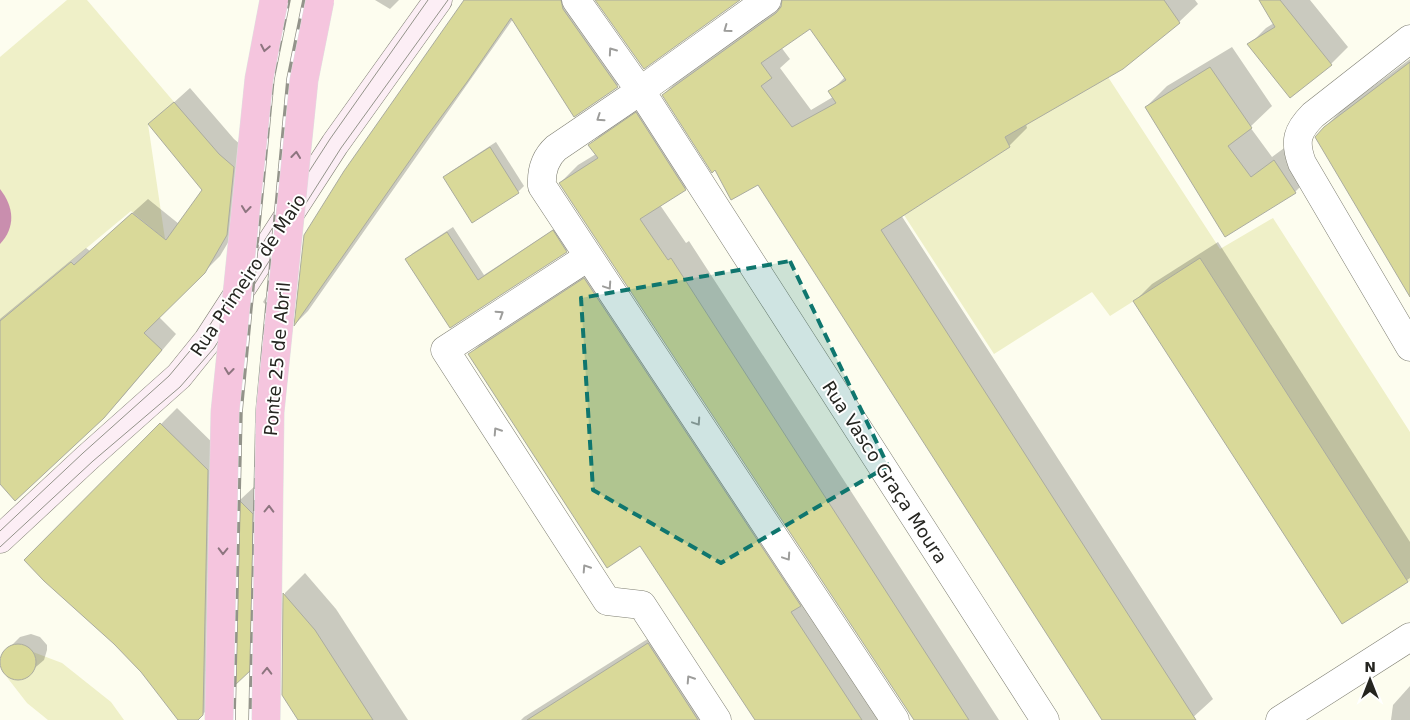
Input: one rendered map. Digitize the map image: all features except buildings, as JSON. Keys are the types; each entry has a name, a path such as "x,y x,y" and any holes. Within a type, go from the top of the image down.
{"highway":[{"path":"220,720 225,412 258,79 274,0"},
{"name":"Ponte 25 de Abril","path":"266,720 270,412 304,80 320,0"}],"main road":[{"name":"Rua Primeiro de Maio","path":"0,539 179,376 202,348 335,144 438,0"}],"street":[{"name":"Rua Vasco Graça Moura","path":"576,0 640,91 1045,720"},
{"path":"767,0 640,91 556,148 544,164 542,186 895,720"},
{"path":"1410,39 1313,115 1302,126 1298,136 1298,147 1302,163 1410,347"},
{"path":"588,257 445,350 607,601 642,605 716,720"},
{"path":"1280,720 1410,637"}],"highlighted area":[{"path":"790,261 888,466 721,563 593,490 581,298"}],"green space":[{"path":"67,0 87,0 174,102 148,124 165,239 131,211 0,320 0,57"},
{"path":"1108,77 1220,249 1273,218 1410,432 1410,581 1408,582 1200,259 1110,316 1092,292 994,354 904,215 1010,147 1005,137"},
{"path":"33,652 62,663 111,702 124,720 48,720 27,703 6,676 19,680 30,675 36,665"}],"shaded area":[{"path":"0,189 8,203 11,224 9,231 0,244"}],"tram line":[{"path":"0,531 169,376 204,334 330,139 428,0"},
{"path":"0,547 93,461 180,387 214,348 341,148 448,0"}],"railway":[{"path":"233,720 240,412 272,79 288,0"},
{"path":"251,720 258,412 289,79 305,0"}]}
